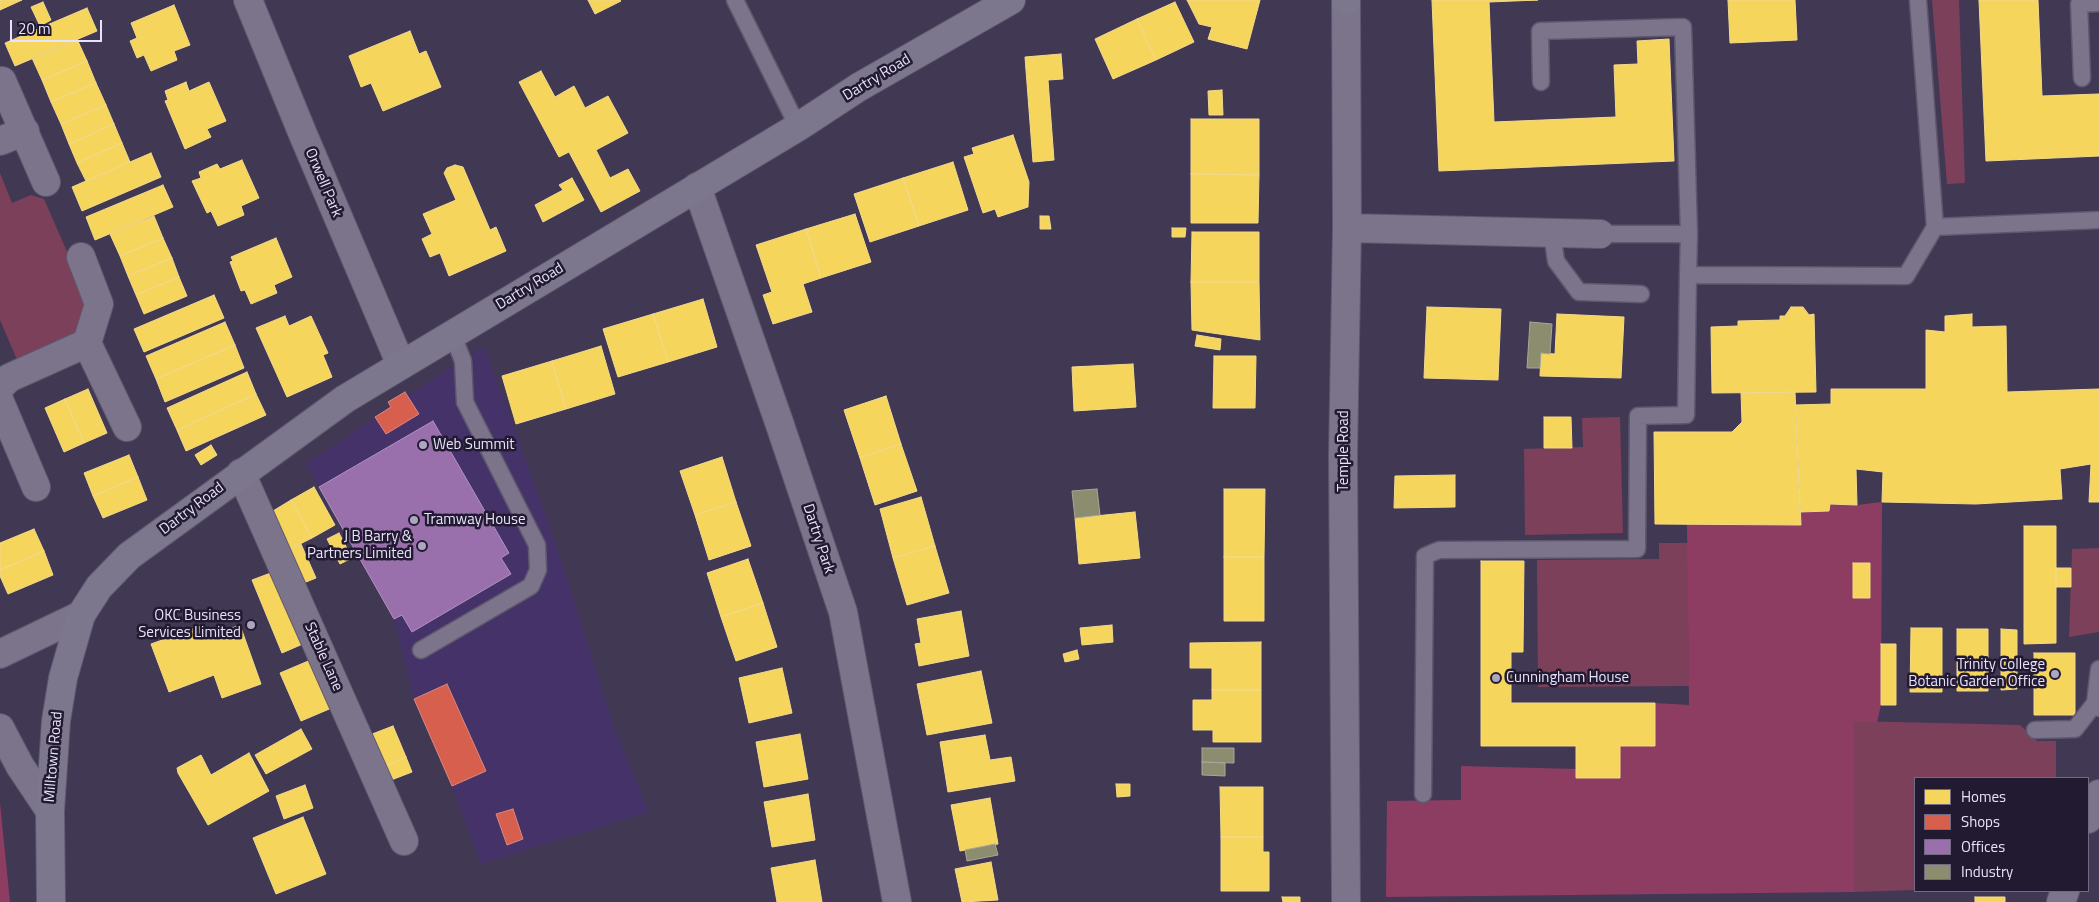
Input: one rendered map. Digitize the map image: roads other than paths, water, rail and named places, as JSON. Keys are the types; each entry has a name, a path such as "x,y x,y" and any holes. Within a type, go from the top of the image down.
{"main road":[{"name":"Dartry Road","path":"81,615 99,587 129,556 345,399 696,186 798,127 859,87 1011,0"},
{"name":"Milltown Road","path":"51,902 50,812 56,721 61,687 81,615"}],"street":[{"name":"Orwell Park","path":"248,0 401,365"},
{"name":"Temple Road","path":"1346,0 1347,228 1343,456 1346,902"},
{"path":"2,81 46,182"},
{"path":"0,141 25,131"},
{"name":"Dartry Park","path":"696,186 843,612 897,902"},
{"path":"1347,228 1600,234"},
{"path":"81,258 99,304 87,343 127,427"},
{"path":"36,487 2,381 87,343"},
{"name":"Stable Lane","path":"241,473 404,841"},
{"path":"0,654 81,615"},
{"path":"0,728 20,766 50,812"},
{"path":"2089,816 2099,794"}],"lane":[{"path":"735,0 798,127"},
{"path":"1688,275 1906,276 1936,227 1918,0"},
{"path":"2082,78 2078,4 2099,3"},
{"path":"1423,794 1425,556 1439,550 1637,549 1638,416 1686,415 1689,234 1683,26 1540,31 1541,82"},
{"path":"1936,227 2099,220"},
{"path":"1552,233 1556,260 1578,292 1641,294"},
{"path":"1600,234 1689,234"},
{"path":"421,650 531,586 538,570 537,545 465,402 462,361 452,333"},
{"path":"2036,730 2075,729 2097,705 2099,669"}],"place":[{"name":"Web Summit","path":"423,445"},
{"name":"Tramway House","path":"414,520"},
{"name":"J B Barry & Partners Limited","path":"422,546"},
{"name":"OKC Business Services Limited","path":"251,625"},
{"name":"Trinity College Botanic Garden Office","path":"2055,674"},
{"name":"Cunningham House","path":"1496,678"}]}
